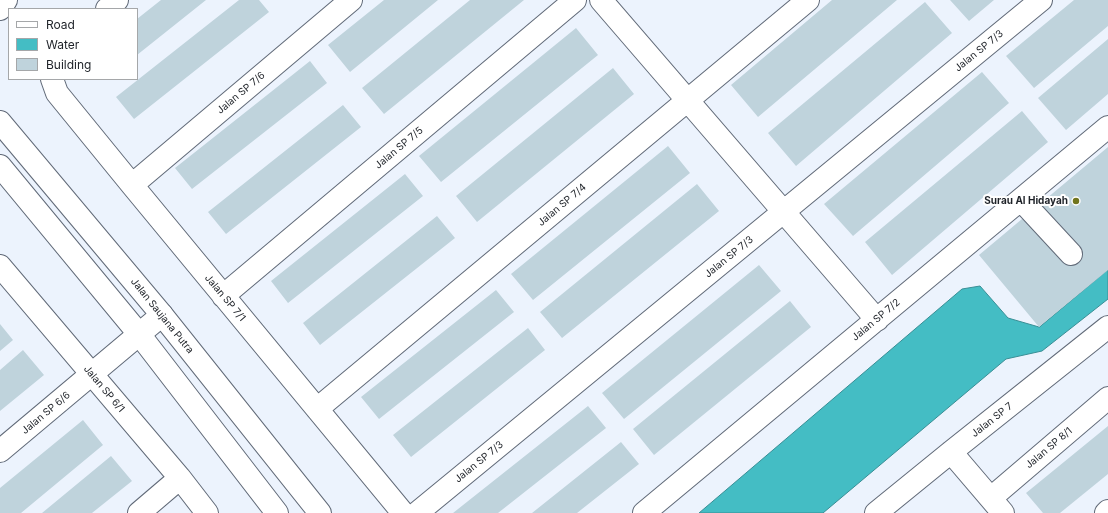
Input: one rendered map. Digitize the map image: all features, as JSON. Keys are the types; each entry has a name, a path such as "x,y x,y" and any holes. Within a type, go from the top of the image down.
{"street":[{"path":"0,4 5,0"},
{"path":"0,9 5,0"},
{"path":"108,8 117,0"},
{"name":"Jalan SP 7/6","path":"132,185 351,0"},
{"name":"Jalan SP 7/5","path":"223,296 575,0"},
{"path":"601,0 876,320"},
{"name":"Jalan SP 7/4","path":"317,409 808,0"},
{"name":"Jalan SP 7/3","path":"417,513 1041,0"},
{"name":"Jalan SP 7/1","path":"52,80 57,93 403,513"},
{"name":"Jalan Saujana Putra","path":"0,122 162,315 320,513"},
{"name":"Jalan SP 7/2","path":"644,513 1108,127"},
{"path":"0,166 139,334 278,513"},
{"path":"1021,200 1071,254"},
{"name":"Jalan SP 6/1","path":"0,266 180,478 207,513"},
{"name":"Jalan SP 6/6","path":"0,451 162,315"},
{"name":"Jalan SP 7","path":"876,513 1108,327"},
{"name":"Jalan SP 8/1","path":"951,452 997,506 1108,398"},
{"path":"139,513 180,478"}],"water":[{"path":"1108,270 1108,299 1042,351 1006,359 823,513 699,513 962,289 980,286 1008,318 1039,327"}],"building":[{"path":"161,0 206,0 138,54 138,18"},
{"path":"239,0 259,0 269,12 134,119 116,97"},
{"path":"384,0 438,0 350,72 328,45"},
{"path":"470,0 524,0 384,114 362,88"},
{"path":"832,0 897,0 758,117 731,85"},
{"path":"950,0 994,0 969,21"},
{"path":"1074,0 1108,0 1108,26 1034,88 1006,56"},
{"path":"925,2 952,33 796,166 768,133"},
{"path":"576,28 598,55 441,182 419,156"},
{"path":"1108,39 1108,94 1066,130 1038,98"},
{"path":"310,61 327,83 192,189 175,168"},
{"path":"613,68 634,94 477,222 456,196"},
{"path":"982,72 1009,103 853,236 824,204"},
{"path":"343,105 361,127 226,234 208,212"},
{"path":"1022,111 1048,142 892,275 865,242"},
{"path":"668,146 690,173 533,300 511,274"},
{"name":"Surau Al Hidayah","path":"1108,147 1108,270 1039,327 979,255"},
{"path":"405,174 423,196 288,303 271,281"},
{"path":"697,184 719,211 562,338 540,312"},
{"path":"437,216 455,238 320,345 303,323"},
{"path":"759,265 781,291 624,419 602,393"},
{"path":"496,290 514,312 379,419 361,397"},
{"path":"790,301 811,327 654,455 633,429"},
{"path":"0,324 13,340 0,351"},
{"path":"528,328 545,350 411,457 393,435"},
{"path":"23,350 44,375 0,411 0,370"},
{"path":"588,406 606,428 498,513 453,513"},
{"path":"83,420 103,445 21,513 0,513 0,488"},
{"path":"1108,426 1108,474 1060,513 1043,513 1026,493"},
{"path":"621,442 639,464 577,513 532,513"},
{"path":"111,456 132,481 92,513 42,513"}],"place":[{"name":"Surau Al Hidayah","path":"1076,201"}]}
